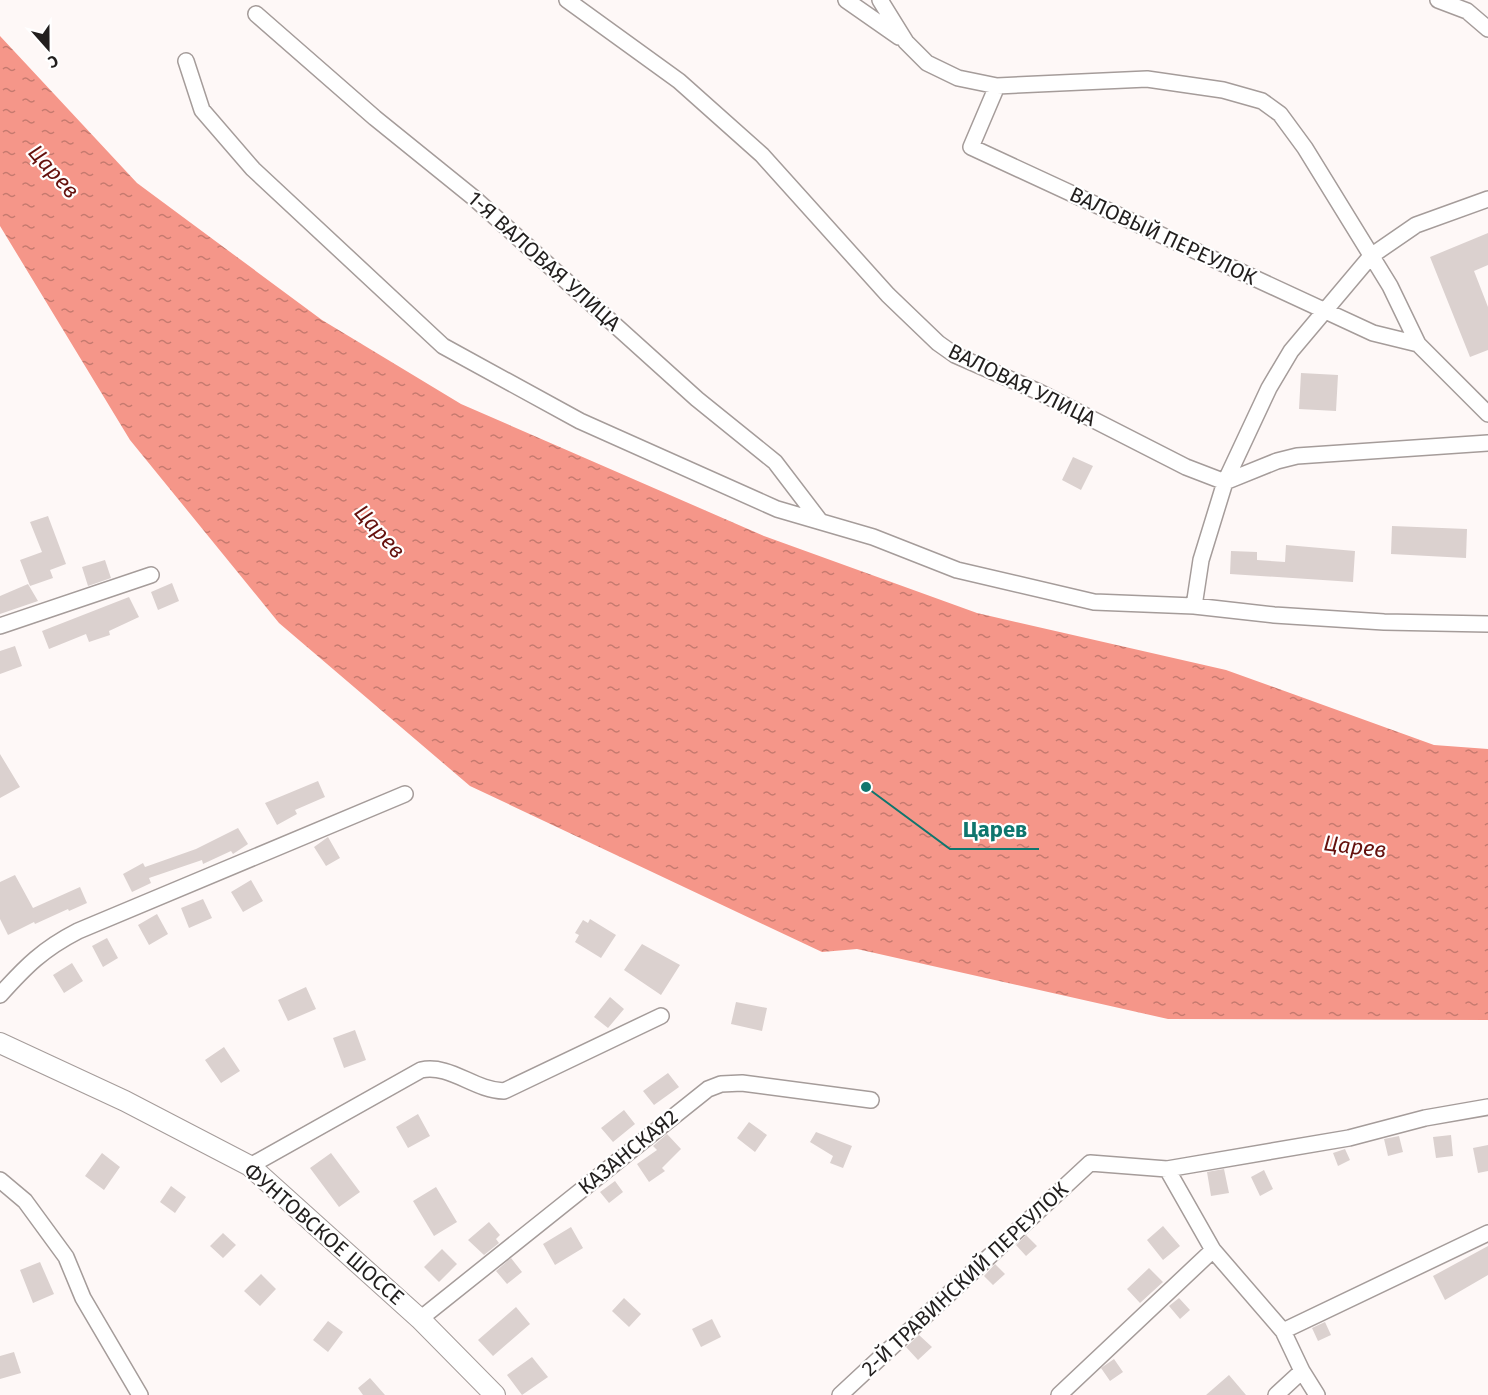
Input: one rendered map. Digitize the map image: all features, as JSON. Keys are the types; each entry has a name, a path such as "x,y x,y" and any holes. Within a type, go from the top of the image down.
{"street":[{"name":"ВАЛОВАЯ УЛИЦА","path":"567,0 679,81 762,155 888,295 938,343 955,355 1039,392 1186,467 1225,482"},
{"path":"846,0 906,42 927,63 941,72 997,86 1147,79 1223,90 1262,101 1280,114 1305,148 1390,286 1418,344 1488,414"},
{"path":"880,0 906,42"},
{"path":"1438,0 1467,11 1488,29"},
{"name":"1-Я ВАЛОВАЯ УЛИЦА","path":"256,14 375,118 474,198 698,399 775,462 820,521"},
{"path":"186,61 202,110 253,169 443,346 580,421 777,509 873,537 957,570 1094,602 1194,606 1329,619 1488,624"},
{"name":"ВАЛОВЫЙ ПЕРЕУЛОК","path":"997,86 971,147 1325,312 1373,333 1418,344"},
{"path":"1194,606 1201,560 1225,482 1269,388 1291,351 1371,256 1416,225 1488,199"},
{"path":"1464,390 1488,398"},
{"path":"1225,482 1277,461 1297,456 1488,443"},
{"path":"0,626 151,575"},
{"path":"0,995 31,960 49,946 78,931 405,794"},
{"path":"250,1166 421,1070 438,1068 480,1088 504,1092 661,1016"},
{"name":"ФУНТОВСКОЕ ШОССЕ","path":"0,1043 125,1101 250,1166 420,1319 495,1395"},
{"name":"КАЗАНСКАЯ2","path":"420,1319 708,1089 721,1084 742,1083 871,1100"},
{"path":"1317,1395 1302,1371 1283,1331 1213,1250 1167,1169 1349,1138 1425,1118 1488,1107"},
{"name":"2-Й ТРАВИНСКИЙ ПЕРЕУЛОК","path":"840,1395 1090,1163 1167,1169"},
{"path":"0,1180 25,1201 66,1257 83,1298 140,1395"},
{"path":"1283,1331 1488,1233"},
{"path":"1059,1395 1213,1250"},
{"path":"1276,1395 1302,1371"}],"water":[{"path":"0,36 137,183 322,320 461,404 764,536 977,613 1226,670 1434,745 1488,749 1488,1020 1168,1019 857,949 822,952 470,786 279,623 130,440 0,226"}],"building":[{"path":"1488,233 1488,265 1474,271 1488,307 1488,350 1470,357 1430,257"},
{"path":"1301,373 1338,375 1336,411 1299,409"},
{"path":"1073,457 1093,466 1081,490 1062,480"},
{"path":"48,516 66,564 50,570 53,578 30,586 20,560 42,552 30,522"},
{"path":"1392,526 1467,529 1466,558 1391,554"},
{"path":"1286,545 1355,551 1353,582 1230,574 1231,551 1257,552 1257,560 1285,562"},
{"path":"105,560 111,578 88,586 82,567"},
{"path":"172,583 179,601 158,610 151,592"},
{"path":"28,584 38,601 0,614 0,596"},
{"path":"129,597 139,617 109,631 110,635 89,642 86,634 49,649 42,631"},
{"path":"15,646 22,666 0,674 0,651"},
{"path":"0,754 20,787 0,798"},
{"path":"318,781 325,797 295,810 297,814 277,825 265,803"},
{"path":"238,828 248,844 233,854 231,851 203,864 202,860 149,878 151,883 132,892 123,874 143,863 145,867 196,849"},
{"path":"328,837 340,858 326,866 314,847"},
{"path":"15,875 33,908 80,887 87,903 35,924 34,922 8,935 0,919 0,882"},
{"path":"251,880 263,901 243,912 231,892"},
{"path":"203,899 212,918 189,928 181,908"},
{"path":"157,914 168,934 149,945 138,925"},
{"path":"590,919 616,935 601,958 575,942 579,935 575,933 583,920 588,923"},
{"path":"107,938 118,958 103,967 92,946"},
{"path":"642,944 680,965 661,995 624,970"},
{"path":"72,963 83,981 64,993 53,975"},
{"path":"306,987 316,1009 288,1021 278,1000"},
{"path":"610,997 624,1009 608,1028 594,1017"},
{"path":"736,1002 767,1008 762,1031 731,1024"},
{"path":"355,1030 366,1060 344,1068 333,1038"},
{"path":"224,1047 240,1071 221,1083 205,1060"},
{"path":"668,1073 679,1087 654,1105 643,1091"},
{"path":"624,1110 635,1124 613,1142 601,1128"},
{"path":"418,1114 430,1136 408,1148 396,1127"},
{"path":"749,1122 767,1135 755,1152 737,1138"},
{"path":"816,1132 852,1146 843,1168 830,1163 833,1156 810,1142"},
{"path":"667,1134 681,1149 662,1168 665,1171 649,1182 637,1164 657,1150 653,1146"},
{"path":"1451,1135 1453,1156 1436,1158 1433,1137"},
{"path":"1399,1136 1403,1152 1388,1156 1384,1139"},
{"path":"1488,1145 1488,1171 1478,1173 1473,1148"},
{"path":"1345,1149 1350,1160 1338,1166 1333,1153"},
{"path":"102,1153 120,1167 104,1190 85,1176"},
{"path":"331,1153 360,1192 339,1207 310,1168"},
{"path":"1224,1169 1229,1193 1211,1196 1207,1172"},
{"path":"1264,1170 1273,1189 1260,1196 1251,1177"},
{"path":"615,1181 623,1192 609,1203 600,1192"},
{"path":"171,1186 186,1197 175,1213 160,1202"},
{"path":"436,1187 457,1222 434,1236 413,1201"},
{"path":"489,1222 500,1235 496,1239 499,1243 484,1255 468,1240"},
{"path":"1163,1226 1180,1246 1163,1260 1147,1240"},
{"path":"571,1227 583,1248 555,1265 543,1244"},
{"path":"223,1233 236,1245 223,1258 210,1246"},
{"path":"1026,1235 1037,1246 1026,1256 1016,1245"},
{"path":"1488,1246 1488,1275 1445,1300 1433,1276"},
{"path":"442,1249 457,1264 439,1282 424,1267"},
{"path":"511,1258 522,1272 507,1284 496,1271"},
{"path":"40,1262 54,1294 33,1303 20,1270"},
{"path":"995,1264 1005,1274 993,1285 984,1276"},
{"path":"1149,1268 1163,1282 1140,1303 1127,1289"},
{"path":"261,1274 276,1289 260,1306 244,1291"},
{"path":"624,1298 641,1314 629,1327 612,1311"},
{"path":"1179,1298 1190,1310 1180,1319 1169,1306"},
{"path":"516,1307 530,1324 493,1356 478,1340"},
{"path":"712,1319 721,1337 701,1347 692,1329"},
{"path":"328,1321 343,1332 328,1352 313,1340"},
{"path":"1325,1322 1331,1335 1318,1341 1312,1328"},
{"path":"919,1335 932,1347 918,1360 906,1347"},
{"path":"14,1352 21,1373 0,1379 0,1356"},
{"path":"532,1357 548,1377 522,1395 507,1375"},
{"path":"1114,1359 1123,1372 1110,1381 1101,1368"},
{"path":"1229,1375 1246,1395 1206,1395"},
{"path":"370,1378 385,1395 363,1395 358,1388"}],"place":[{"name":"Царев","path":"866,787"}]}
